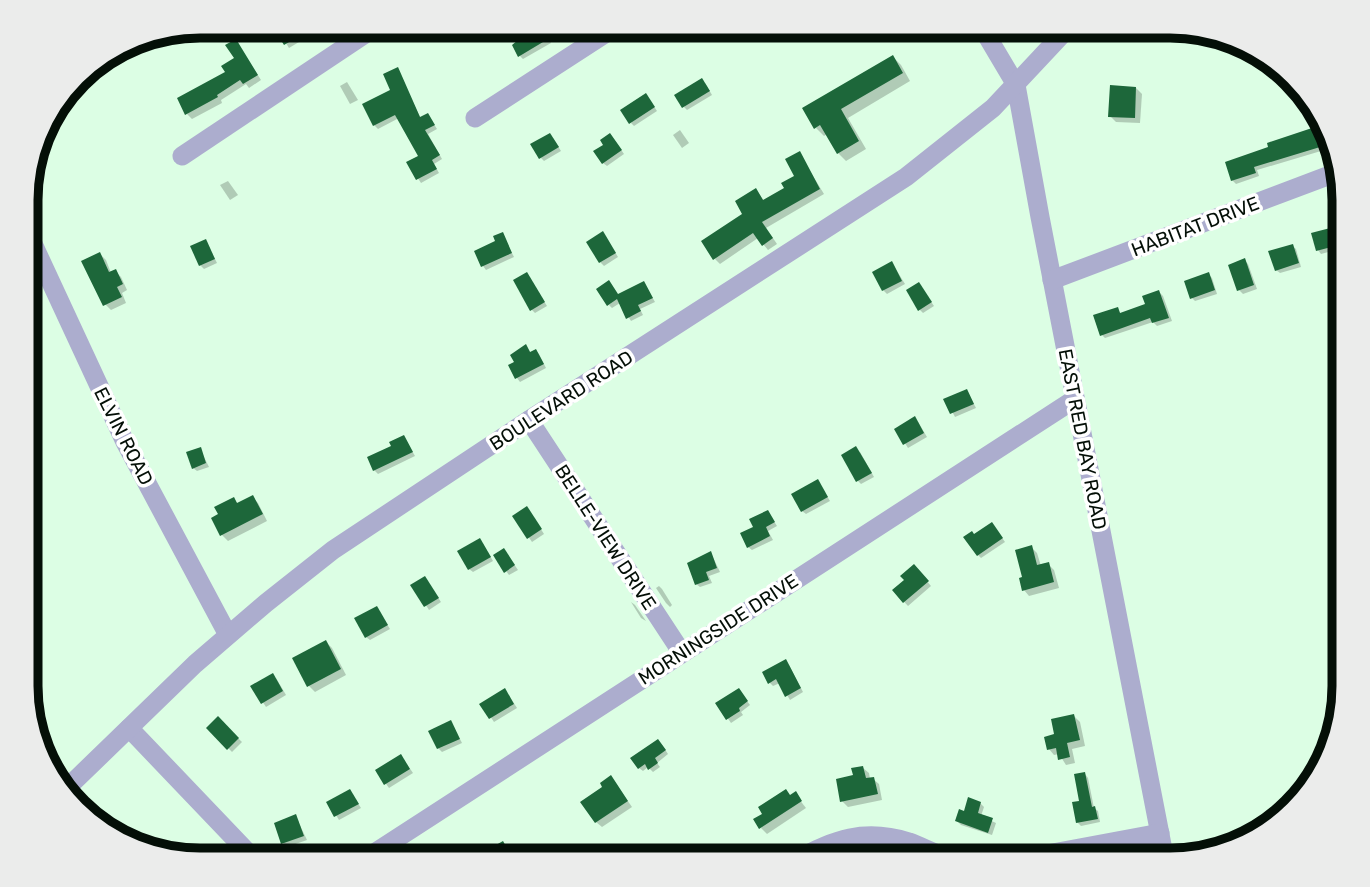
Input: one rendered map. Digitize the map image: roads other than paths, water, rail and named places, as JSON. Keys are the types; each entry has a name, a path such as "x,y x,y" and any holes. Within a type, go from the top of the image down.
{"street":[{"path":"182,156 359,38"},
{"path":"475,118 598,38"},
{"name":"EAST RED BAY ROAD","path":"988,38 1016,85 1163,848"},
{"name":"BOULEVARD ROAD","path":"71,784 228,635 367,526 906,177 993,108 1059,38"},
{"name":"HABITAT DRIVE","path":"1052,280 1329,176"},
{"name":"ELVIN ROAD","path":"38,255 125,442 228,635"},
{"name":"MORNINGSIDE DRIVE","path":"382,848 1075,399"},
{"name":"BELLE-VIEW DRIVE","path":"529,420 682,653"},
{"path":"129,728 244,848"},
{"path":"1080,848 1160,833"},
{"path":"817,848 843,838 869,835 897,839 922,848"}]}
